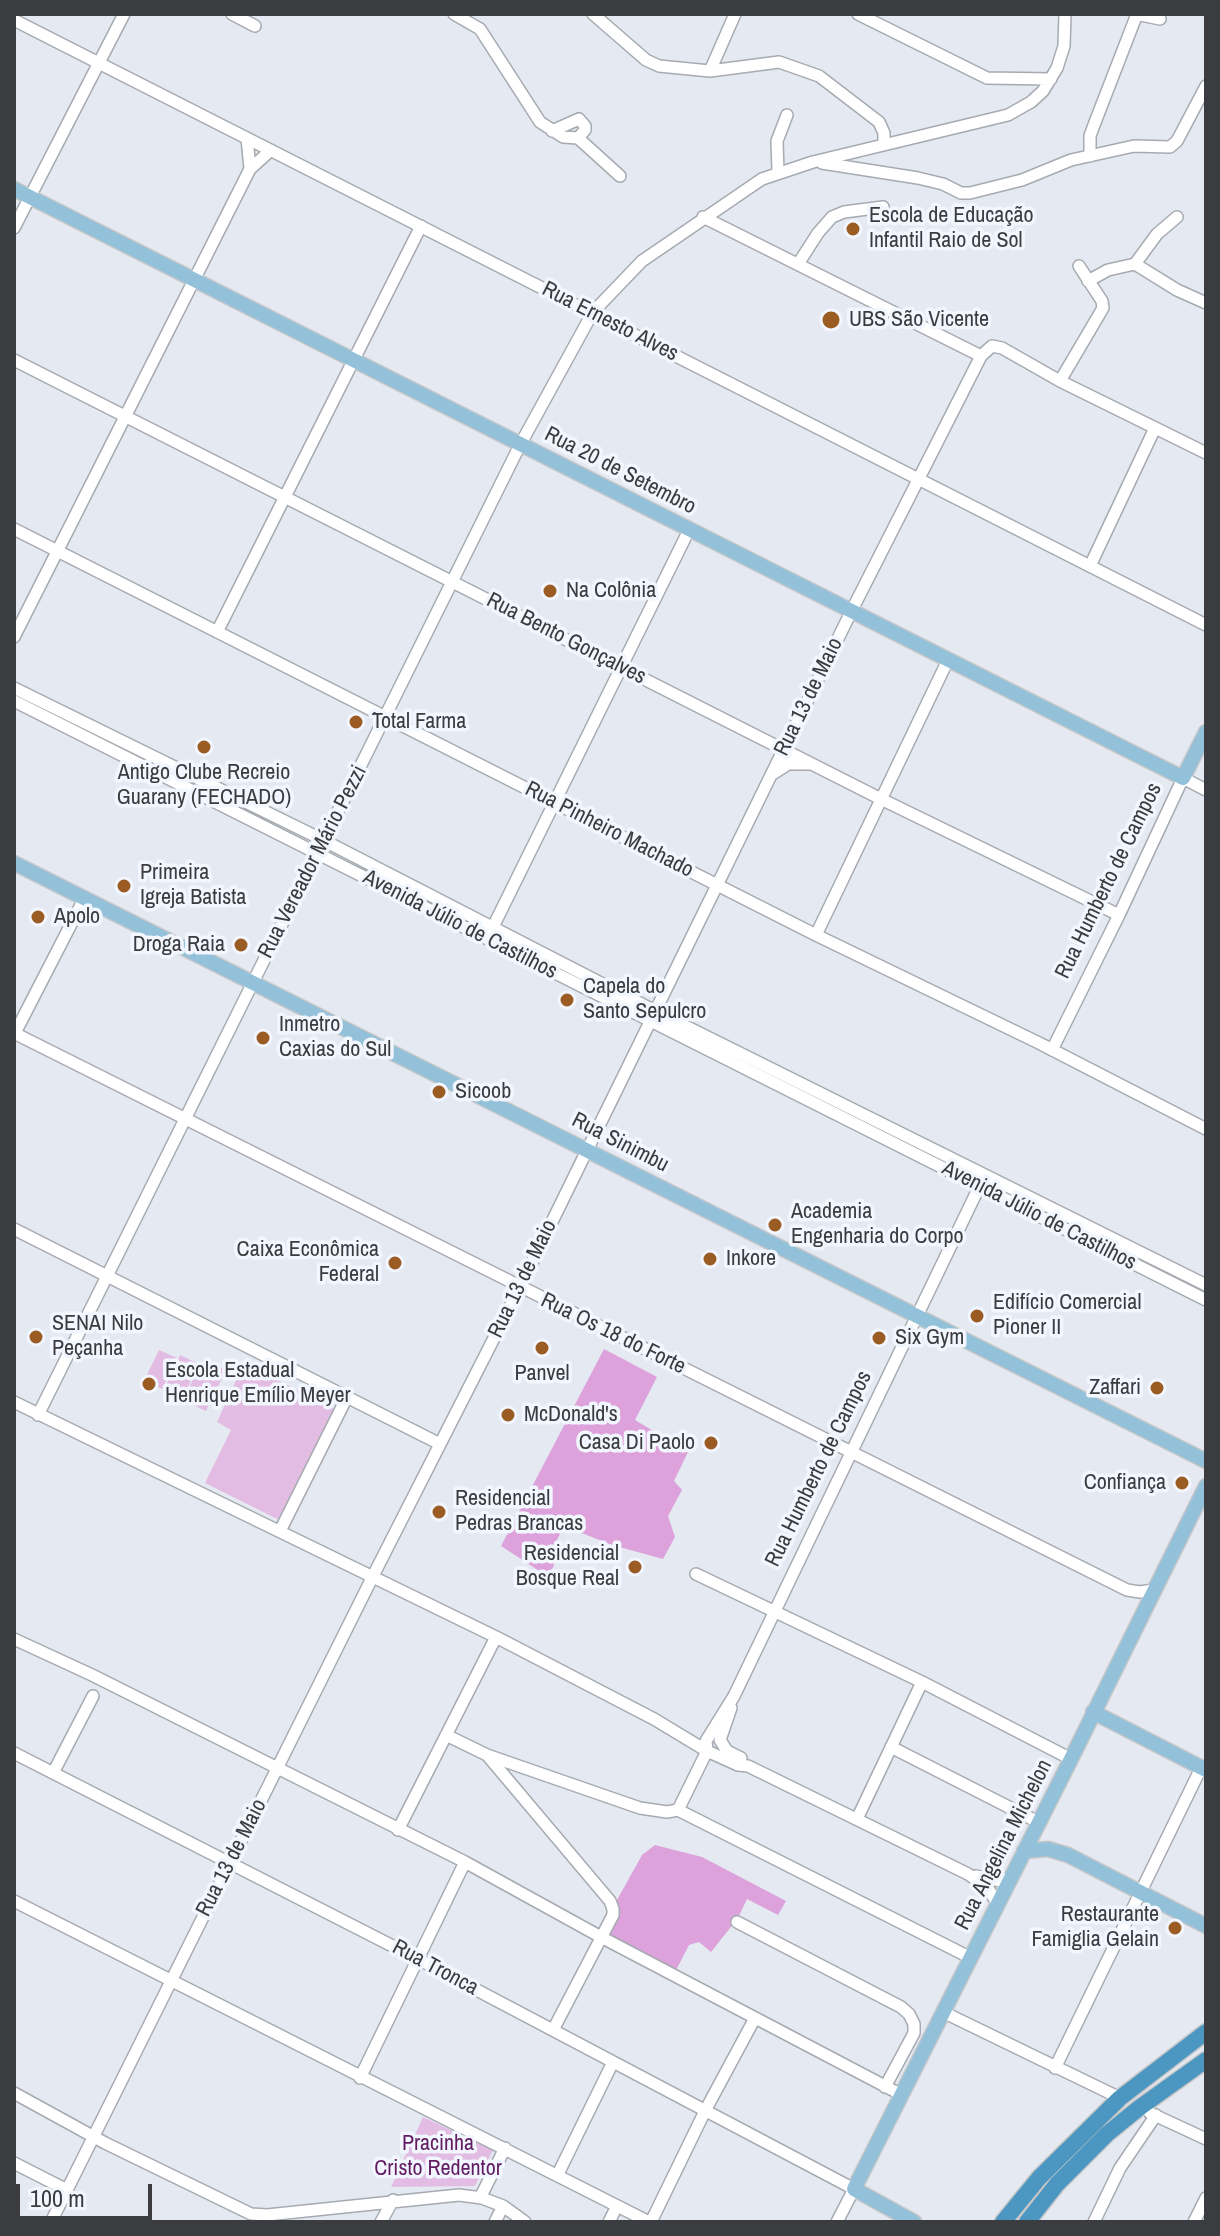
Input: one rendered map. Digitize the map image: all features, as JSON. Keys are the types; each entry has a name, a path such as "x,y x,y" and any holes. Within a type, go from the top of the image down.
{"highway":[{"path":"1003,2222 1039,2178 1120,2098 1206,2032"},
{"path":"1027,2222 1084,2156 1139,2108 1206,2060"}],"main road":[{"name":"Rua 20 de Setembro","path":"14,189 836,605 848,618 948,660 1183,778"},
{"name":"Rua Humberto de Campos","path":"1183,778 1206,732"},
{"name":"Rua Sinimbu","path":"14,863 1206,1461"},
{"name":"Rua Angelina Michelon","path":"854,2189 1206,1486"},
{"path":"1093,1712 1203,1769"},
{"path":"1024,1851 1048,1849 1068,1855 1206,1926"},
{"path":"854,2189 914,2222"}],"street":[{"path":"14,228 124,14"},
{"path":"232,14 255,26"},
{"path":"454,14 480,29 540,122 552,131 570,139 578,138 585,126 579,119 552,131"},
{"path":"593,14 646,60 659,66 710,71 779,62 809,72 841,91 879,122 884,133 884,144"},
{"path":"710,71 735,14"},
{"path":"862,16 987,78 1051,79 1064,46 1065,14"},
{"path":"1090,156 1090,136 1137,14 1160,19"},
{"name":"Rua Ernesto Alves","path":"14,20 1206,625"},
{"name":"Rua Vereador Mário Pezzi","path":"38,1415 520,445 593,312 642,261 750,186 778,172 813,162 1008,115 1031,102 1051,79"},
{"path":"813,162 918,178 943,184 961,193 970,193 1022,180 1071,160 1134,146 1170,147 1177,141 1206,86"},
{"path":"778,172 777,141 787,115"},
{"path":"247,138 250,169"},
{"path":"578,138 620,176"},
{"path":"14,637 250,169 271,150"},
{"path":"798,264 832,217 844,212 883,207"},
{"path":"703,217 981,356 992,346 1002,348 1060,381 1206,453"},
{"path":"1088,281 1108,270 1135,264 1157,234 1177,217"},
{"path":"217,632 421,226"},
{"path":"1135,264 1177,290 1206,303"},
{"path":"1060,381 1103,304 1079,266"},
{"name":"Rua 13 de Maio","path":"51,2222 520,1287 783,749 981,356"},
{"name":"Rua Bento Gonçalves","path":"14,360 881,799 1119,915"},
{"path":"1090,566 1155,428"},
{"name":"Rua Pinheiro Machado","path":"14,529 1206,1129"},
{"path":"487,939 689,530"},
{"path":"816,935 948,660"},
{"name":"Avenida Júlio de Castilhos","path":"14,688 38,706 271,822 317,852 606,1000 652,1016 986,1174 1206,1285"},
{"name":"Avenida Júlio de Castilhos","path":"14,701 38,706"},
{"path":"770,776 788,764 814,765"},
{"name":"Rua 20 de Setembro","path":"1183,778 1206,790"},
{"name":"Rua Humberto de Campos","path":"1052,1050 1183,778"},
{"name":"Avenida Júlio de Castilhos","path":"271,822 323,840 410,884 611,988 652,1016 1206,1300"},
{"path":"366,876 372,865"},
{"path":"404,896 410,884"},
{"path":"14,1034 84,899"},
{"path":"440,915 446,903"},
{"path":"533,962 539,950"},
{"path":"567,979 573,968"},
{"path":"606,1000 611,988"},
{"name":"Rua Os 18 do Forte","path":"14,1034 1127,1590 1137,1599 1143,1611"},
{"name":"Rua Humberto de Campos","path":"678,1810 986,1174"},
{"path":"14,1229 440,1444"},
{"path":"280,1531 347,1397"},
{"path":"14,1402 496,1637 738,1765 748,1766 968,1874 988,1888 998,1905"},
{"path":"696,1574 922,1682 1071,1759"},
{"name":"Rua Os 18 do Forte","path":"1127,1590 1153,1590"},
{"path":"398,1830 496,1637"},
{"path":"14,1639 465,1862 902,2095"},
{"path":"857,1819 922,1682"},
{"path":"53,1773 93,1696"},
{"name":"Rua Humberto de Campos","path":"734,1696 720,1740 727,1751 748,1766"},
{"path":"446,1735 487,1755 640,1808 667,1812 678,1810 971,1958"},
{"path":"891,1747 1038,1822"},
{"name":"Rua Tronca","path":"14,1753 418,1959 854,2189"},
{"path":"487,1755 610,1901 613,1915 553,2030"},
{"path":"1055,2068 1203,1769"},
{"path":"360,2078 465,1862"},
{"path":"968,1874 989,1880 1010,1878"},
{"path":"14,1901 650,2222 755,2018"},
{"path":"737,1922 909,2014 914,2033 885,2087"},
{"path":"943,2012 1120,2098"},
{"path":"558,2174 613,2062"},
{"path":"14,2093 93,2137 235,2209 251,2214 267,2215 459,2195 503,2206 525,2222"},
{"path":"1139,2108 1206,2139"},
{"path":"1094,2222 1120,2168 1156,2115"},
{"path":"480,2198 505,2148"},
{"path":"14,2163 67,2190"},
{"name":"Rua Angelina Michelon","path":"837,2222 854,2189"},
{"path":"1194,2222 1206,2198"},
{"path":"381,2222 393,2200"},
{"path":"495,2222 503,2206"},
{"path":"609,2222 617,2206"}],"green space":[{"path":"159,1350 177,1358 162,1389 144,1381"},
{"path":"180,1355 199,1364 182,1399 164,1390"},
{"path":"203,1359 226,1370 206,1411 183,1400"},
{"path":"244,1363 334,1409 279,1520 205,1483 231,1430 217,1422"},
{"name":"Pracinha Cristo Redentor","path":"423,2117 493,2150 475,2186 391,2187"}],"shaded area":[{"path":"604,1349 657,1377 635,1420 688,1452 674,1481 682,1490 668,1516 675,1537 663,1559 612,1545 564,1526 551,1552 554,1566 547,1576 501,1546"},
{"path":"655,1845 702,1857 786,1901 778,1915 747,1899 738,1918 711,1952 699,1942 689,1945 674,1974 603,1937 617,1910 617,1900 642,1855"}],"place":[{"name":"Escola de Educação Infantil Raio de Sol","path":"853,229"},
{"name":"UBS São Vicente","path":"831,320"},
{"name":"Na Colônia","path":"550,591"},
{"name":"´Total Farma","path":"356,722"},
{"name":"Antigo Clube Recreio Guarany (FECHADO)","path":"204,747"},
{"name":"Primeira Igreja Batista","path":"124,886"},
{"name":"Apolo","path":"38,917"},
{"name":"Droga Raia","path":"241,945"},
{"name":"Capela do Santo Sepulcro","path":"567,1000"},
{"name":"Inmetro Caxias do Sul","path":"263,1038"},
{"name":"Sicoob","path":"439,1092"},
{"name":"Academia Engenharia do Corpo","path":"775,1225"},
{"name":"Inkore","path":"710,1259"},
{"name":"Caixa Econômica Federal","path":"395,1263"},
{"name":"Edifício Comercial Pioner II","path":"977,1316"},
{"name":"SENAI Nilo Peçanha","path":"36,1337"},
{"name":"Six Gym","path":"879,1338"},
{"name":"Panvel","path":"542,1348"},
{"name":"Escola Estadual Henrique Emílio Meyer","path":"149,1384"},
{"name":"Zaffari","path":"1157,1388"},
{"name":"McDonald's","path":"508,1415"},
{"name":"Casa Di Paolo","path":"711,1443"},
{"name":"Confiança","path":"1182,1483"},
{"name":"Residencial Pedras Brancas","path":"439,1512"},
{"name":"Residencial Bosque Real","path":"635,1567"},
{"name":"Restaurante Famiglia Gelain","path":"1175,1928"}]}
